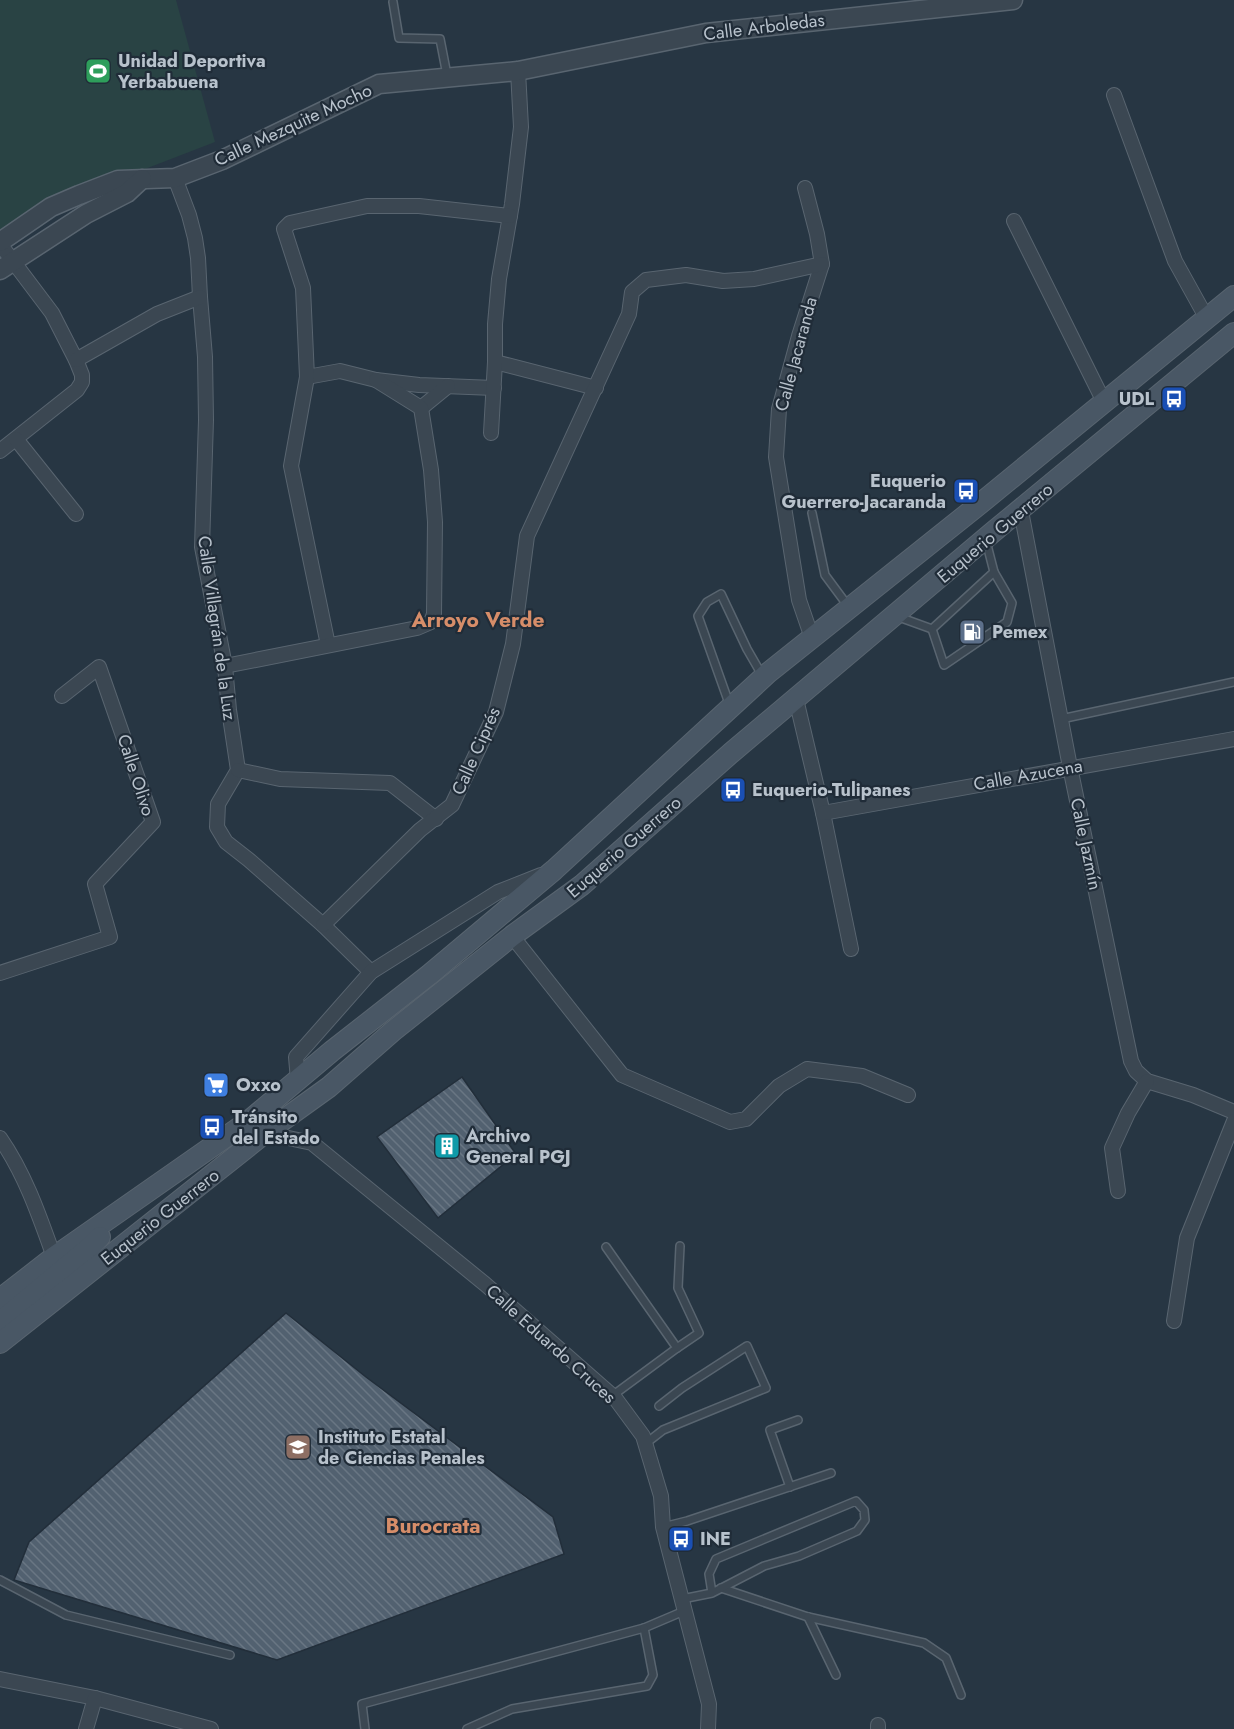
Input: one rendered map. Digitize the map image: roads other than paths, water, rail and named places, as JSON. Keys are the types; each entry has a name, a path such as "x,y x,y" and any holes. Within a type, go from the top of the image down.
{"main road":[{"name":"Euquerio Guerrero","path":"0,1299 54,1257 250,1120 332,1051 429,975 554,870 763,678 1234,296"},
{"name":"Euquerio Guerrero","path":"0,1343 265,1133 329,1087 393,1031 512,936 582,885 731,753 1234,333"},
{"path":"0,1322 90,1247 135,1200"}],"street":[{"name":"Calle Arboledas","path":"518,71 706,33 1013,0"},
{"name":"Calle Mezquite Mocho","path":"0,243 51,207 88,191 118,180 175,178 222,160 379,84 518,71"},
{"path":"491,433 495,324 521,127 518,71"},
{"path":"1114,95 1175,261 1206,317"},
{"name":"Calle Villagrán de la Luz","path":"175,178 189,215 198,258 206,399 202,547 225,666 238,770"},
{"path":"6,266 96,209 127,193 142,179"},
{"path":"806,188 822,264"},
{"path":"88,191 96,209"},
{"path":"328,645 291,466 307,377 303,288 284,229 290,223 367,206 419,206 510,216"},
{"path":"1014,221 1104,402"},
{"path":"0,243 6,266 52,313 82,375 82,382 77,390 0,451"},
{"name":"Calle Jacaranda","path":"632,292 646,280 686,275 723,281 754,279 822,264"},
{"name":"Calle Jacaranda","path":"812,638 799,600 776,457 779,409 822,264"},
{"name":"Calle Ciprés","path":"323,925 420,830 452,805 496,712 513,644 527,536 629,314 632,292"},
{"path":"76,360 157,314 200,297"},
{"path":"495,362 596,388"},
{"path":"307,377 340,371 376,380 494,388"},
{"path":"225,666 424,626 431,622 434,614 435,522 431,470 421,408 376,380"},
{"path":"421,408 448,386"},
{"path":"16,439 76,514"},
{"name":"Calle Jazmín","path":"1021,511 1070,767 1131,1061 1136,1071 1147,1081"},
{"name":"Calle Olivo","path":"0,973 110,937 95,884 153,822 99,667 63,696"},
{"path":"796,699 823,813 851,949"},
{"name":"Calle Azucena","path":"823,813 1234,739"},
{"path":"371,972 323,925 226,842 217,827 218,804 238,770 280,779 390,783 435,819"},
{"path":"298,1080 296,1057 371,972 498,892 554,870"},
{"path":"512,936 622,1075 730,1122 746,1119 779,1086 807,1069 862,1076 908,1095"},
{"path":"1118,1191 1112,1148 1128,1113 1147,1081 1192,1095 1234,1112"},
{"path":"1174,1321 1187,1238 1234,1121"},
{"name":"Calle Eduardo Cruces","path":"265,1133 312,1143 485,1284 612,1396 643,1436 661,1496 663,1527 709,1704 708,1729"},
{"path":"0,1138 12,1155 29,1190 54,1257"},
{"path":"0,1679 95,1698 201,1728"},
{"path":"86,1729 95,1698"}],"lane":[{"path":"393,2 399,38 440,39 447,78"},
{"path":"812,513 825,575 849,608"},
{"path":"932,629 944,664 1007,622 1012,603 994,572 986,539"},
{"path":"932,629 994,572"},
{"path":"730,708 698,616 706,602 721,594 763,678"},
{"path":"894,616 932,629"},
{"path":"1061,719 1234,682"},
{"path":"612,1396 699,1333 678,1288 681,1246"},
{"path":"606,1247 677,1348"},
{"path":"645,1444 663,1430 766,1388 747,1346 682,1388 659,1406"},
{"path":"790,1487 770,1430 798,1420"},
{"path":"663,1527 831,1473"},
{"path":"365,1729 362,1704 644,1628 683,1606 712,1593 764,1566 799,1556 857,1531 865,1520 864,1510 856,1501 716,1558 709,1574 712,1593"},
{"path":"0,1580 66,1615 230,1655"},
{"path":"722,1588 808,1617 924,1643 946,1658 961,1695"},
{"path":"808,1617 836,1675"},
{"path":"467,1729 512,1709 647,1686 653,1675 644,1628"}],"place":[{"name":"Unidad Deportiva Yerbabuena","path":"98,71"},
{"name":"UDL","path":"1174,399"},
{"name":"Euquerio Guerrero-Jacaranda","path":"966,491"},
{"name":"Pemex","path":"972,632"},
{"name":"Euquerio-Tulipanes","path":"733,790"},
{"name":"Oxxo","path":"216,1085"},
{"name":"Tránsito del Estado","path":"212,1127"},
{"name":"Archivo General PGJ","path":"447,1146"},
{"name":"Instituto Estatal de Ciencias Penales","path":"298,1447"},
{"name":"INE","path":"681,1539"}],"district":[{"name":"Arroyo Verde","path":"478,620"},
{"name":"Burocrata","path":"433,1526"}]}
